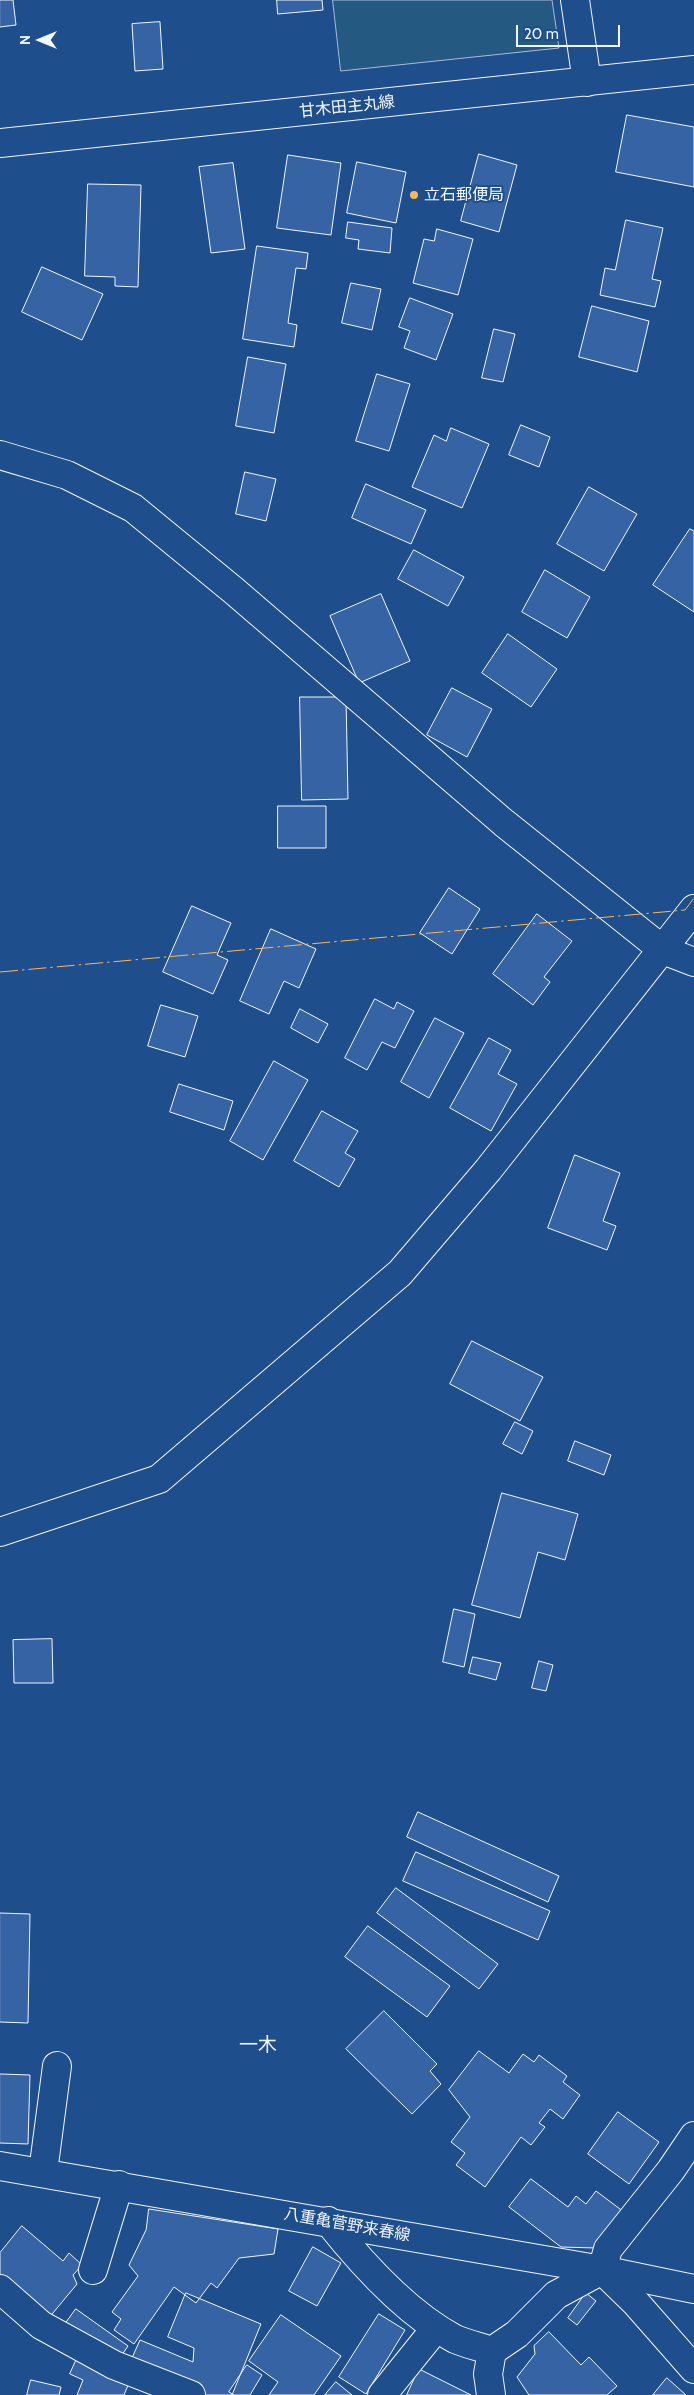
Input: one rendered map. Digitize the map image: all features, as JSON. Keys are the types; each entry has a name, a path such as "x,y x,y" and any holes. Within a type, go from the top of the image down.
{"street":[{"path":"575,0 588,82"},
{"name":"甘木田主丸線","path":"0,143 694,70"},
{"path":"0,455 67,475 133,508 233,590 504,823 663,950 694,962"},
{"path":"0,1532 159,1479 400,1273 488,1170 694,909"},
{"path":"43,2172 57,2066"},
{"path":"491,2395 488,2374 492,2351 517,2334 556,2295 602,2270 608,2249 671,2170 694,2136"},
{"name":"八重亀菅野来春線","path":"0,2166 119,2185 602,2270 694,2289"},
{"path":"93,2270 119,2185"},
{"path":"328,2222 358,2259 436,2328 458,2340 492,2351"},
{"path":"602,2270 636,2302 694,2369"},
{"path":"0,2289 41,2325 114,2365 191,2395"},
{"path":"382,2395 436,2328"}],"shaded area":[{"path":"333,0 552,0 559,48 341,71"}],"building":[{"path":"0,0 13,0 16,25 0,27"},
{"path":"277,0 322,0 323,10 278,14"},
{"path":"160,22 163,69 135,71 132,24"},
{"path":"627,115 694,127 694,187 616,172"},
{"path":"479,154 517,165 499,232 461,221"},
{"path":"288,155 341,163 331,235 277,228"},
{"path":"357,162 406,172 396,223 347,213"},
{"path":"233,163 245,249 211,253 199,167"},
{"path":"88,184 141,185 138,287 115,286 115,277 85,276"},
{"path":"626,220 663,228 652,279 661,281 655,307 600,295 605,268 615,270"},
{"path":"348,222 392,228 390,253 358,249 359,240 346,238"},
{"path":"437,229 473,239 458,295 413,283 424,239 434,241"},
{"path":"257,246 308,253 306,269 296,268 288,323 297,325 294,347 243,339"},
{"path":"42,267 103,294 82,340 22,312"},
{"path":"351,283 381,289 372,330 342,323"},
{"path":"410,298 453,314 436,360 404,348 410,331 399,327"},
{"path":"592,306 649,321 637,372 579,357"},
{"path":"494,329 515,334 503,382 482,378"},
{"path":"248,357 286,364 274,433 236,426"},
{"path":"377,374 410,384 389,451 356,441"},
{"path":"521,425 550,437 539,467 509,455"},
{"path":"451,428 489,444 462,508 412,487 434,435 446,441"},
{"path":"245,472 276,479 266,521 236,514"},
{"path":"366,484 426,510 411,544 352,518"},
{"path":"589,487 637,514 604,571 557,544"},
{"path":"690,529 694,531 694,612 653,585"},
{"path":"414,550 464,577 448,606 398,579"},
{"path":"545,570 590,597 567,638 522,612"},
{"path":"381,594 410,661 359,683 330,616"},
{"path":"508,634 557,669 531,707 482,673"},
{"path":"452,688 492,709 467,757 427,735"},
{"path":"300,697 346,697 348,799 302,800"},
{"path":"278,806 326,806 326,848 278,848"},
{"path":"449,888 480,909 452,954 420,933"},
{"path":"192,906 231,923 217,955 228,960 213,994 163,972"},
{"path":"537,914 572,941 544,977 550,982 533,1005 493,974"},
{"path":"271,929 316,949 299,988 284,981 269,1014 240,1001"},
{"path":"375,999 394,1009 397,1002 414,1011 395,1048 382,1042 367,1070 345,1058"},
{"path":"161,1005 198,1016 185,1057 148,1046"},
{"path":"300,1009 328,1024 318,1043 291,1028"},
{"path":"435,1018 464,1033 429,1098 401,1082"},
{"path":"489,1038 511,1050 498,1074 517,1084 491,1131 450,1108"},
{"path":"274,1061 308,1080 263,1160 230,1141"},
{"path":"179,1084 233,1101 224,1130 170,1112"},
{"path":"322,1111 358,1131 345,1153 355,1159 339,1187 294,1161"},
{"path":"575,1155 620,1173 603,1221 616,1226 607,1250 548,1228"},
{"path":"472,1341 543,1377 520,1421 450,1384"},
{"path":"515,1422 533,1431 522,1454 503,1444"},
{"path":"575,1441 611,1455 604,1475 568,1461"},
{"path":"502,1493 578,1514 565,1560 538,1552 520,1618 472,1605"},
{"path":"454,1609 475,1614 464,1667 443,1662"},
{"path":"52,1639 53,1683 14,1683 13,1640"},
{"path":"473,1657 501,1663 496,1680 469,1673"},
{"path":"539,1661 553,1665 546,1691 532,1688"},
{"path":"418,1812 559,1876 548,1902 407,1837"},
{"path":"416,1852 550,1911 538,1940 403,1881"},
{"path":"396,1888 498,1964 479,1989 377,1913"},
{"path":"0,1913 30,1914 28,2023 0,2022"},
{"path":"368,1926 450,1986 427,2017 345,1957"},
{"path":"384,2011 437,2064 430,2071 441,2084 412,2114 346,2049"},
{"path":"479,2051 509,2073 523,2054 534,2062 539,2055 567,2076 563,2082 580,2095 563,2119 550,2109 539,2123 545,2127 531,2145 521,2137 485,2187 456,2165 465,2153 451,2142 470,2117 449,2090"},
{"path":"0,2074 30,2075 28,2144 0,2143"},
{"path":"618,2112 659,2142 629,2184 588,2154"},
{"path":"531,2179 568,2207 576,2196 586,2204 596,2191 624,2212 596,2248 561,2247 509,2207"},
{"path":"149,2209 278,2229 274,2254 239,2258 217,2288 211,2283 196,2303 174,2287 134,2344 114,2330 121,2319 112,2312 138,2276 129,2265 146,2230"},
{"path":"22,2226 63,2261 69,2253 82,2265 73,2275 77,2284 48,2319 0,2278 0,2253"},
{"path":"313,2247 341,2263 317,2306 289,2291"},
{"path":"186,2293 261,2324 232,2395 189,2395 127,2369 140,2340 193,2362 194,2348 168,2337"},
{"path":"586,2293 596,2301 577,2325 568,2318"},
{"path":"76,2309 128,2346 115,2365 63,2327"},
{"path":"379,2314 405,2330 366,2394 339,2377"},
{"path":"281,2315 341,2356 314,2395 269,2395 278,2382 249,2361"},
{"path":"549,2332 581,2365 589,2357 617,2386 607,2395 529,2395 517,2377 535,2354 534,2346"},
{"path":"79,2354 131,2378 124,2395 77,2395 83,2380 70,2374"},
{"path":"247,2365 262,2375 250,2395 234,2395 229,2392"},
{"path":"419,2369 471,2395 407,2395"},
{"path":"667,2378 686,2395 653,2395"},
{"path":"31,2380 61,2387 59,2395 27,2395"},
{"path":"336,2382 352,2395 325,2395"}],"power":[{"path":"0,972 685,910 694,898"}],"place":[{"name":"立石郵便局","path":"414,195"}],"district":[{"name":"一木","path":"258,2045"}]}
